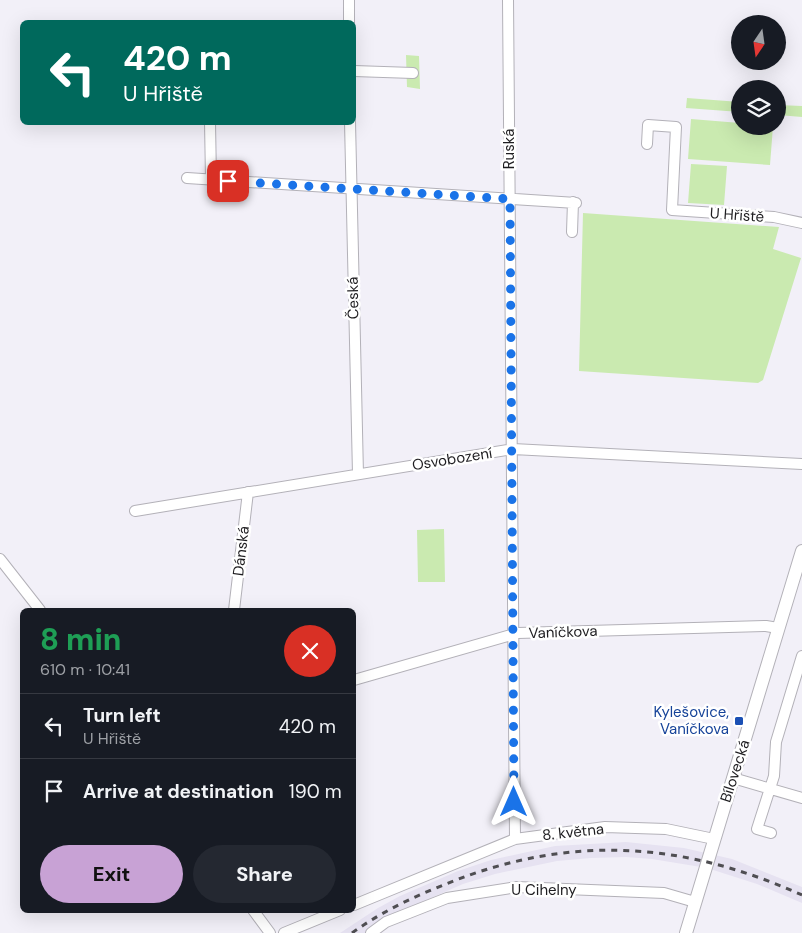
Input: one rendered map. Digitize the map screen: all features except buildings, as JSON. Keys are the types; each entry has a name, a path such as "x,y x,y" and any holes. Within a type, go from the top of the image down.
{"main road":[{"name":"Bílovecká","path":"686,933 802,551"}],"street":[{"path":"349,0 349,20"},
{"name":"Ruská","path":"508,0 515,839"},
{"path":"356,71 413,74"},
{"path":"210,125 211,179"},
{"name":"Česká","path":"350,125 358,474"},
{"name":"U Hřiště","path":"647,144 648,125 676,127 672,210 774,217 802,223"},
{"path":"187,178 575,202 572,232"},
{"name":"Osvobození","path":"135,511 513,449 802,464"},
{"name":"Dánská","path":"234,608 248,492"},
{"path":"0,559 38,608"},
{"name":"Vaníčkova","path":"356,679 513,634 766,626 778,628"},
{"path":"771,833 758,829 774,776 776,742 802,656"},
{"path":"733,778 802,798"},
{"name":"8. května","path":"356,903 515,839 605,827 666,829 714,839"},
{"name":"U Cihelny","path":"371,933 386,922 447,898 517,887 664,893 695,902"},
{"path":"255,913 270,933"},
{"path":"284,933 333,913"}],"shaded area":[{"path":"626,842 684,848 732,859 802,887 802,903 757,884 707,868 652,859 626,857 591,858 557,861 495,874 463,884 431,898 386,920 365,933 340,933 400,896 458,871 491,860 555,846"}],"green space":[{"path":"406,55 419,56 420,89 407,87"},
{"path":"687,98 731,101 731,111 686,108"},
{"path":"786,105 802,106 802,117 786,116"},
{"path":"691,119 731,122 731,135 772,135 770,165 688,159"},
{"path":"691,164 727,166 724,205 688,203"},
{"path":"583,213 779,227 773,249 801,258 763,380 758,383 579,371"},
{"path":"444,529 445,582 418,582 417,530"}],"railway":[{"path":"352,933 374,918 421,894 446,884 492,868 537,857 581,851 625,850 713,863 757,877 802,895"}],"place":[{"name":"Kylešovice, Vaníčkova","path":"739,721"}],"route":[{"path":"228,181 510,199 514,802"}]}
